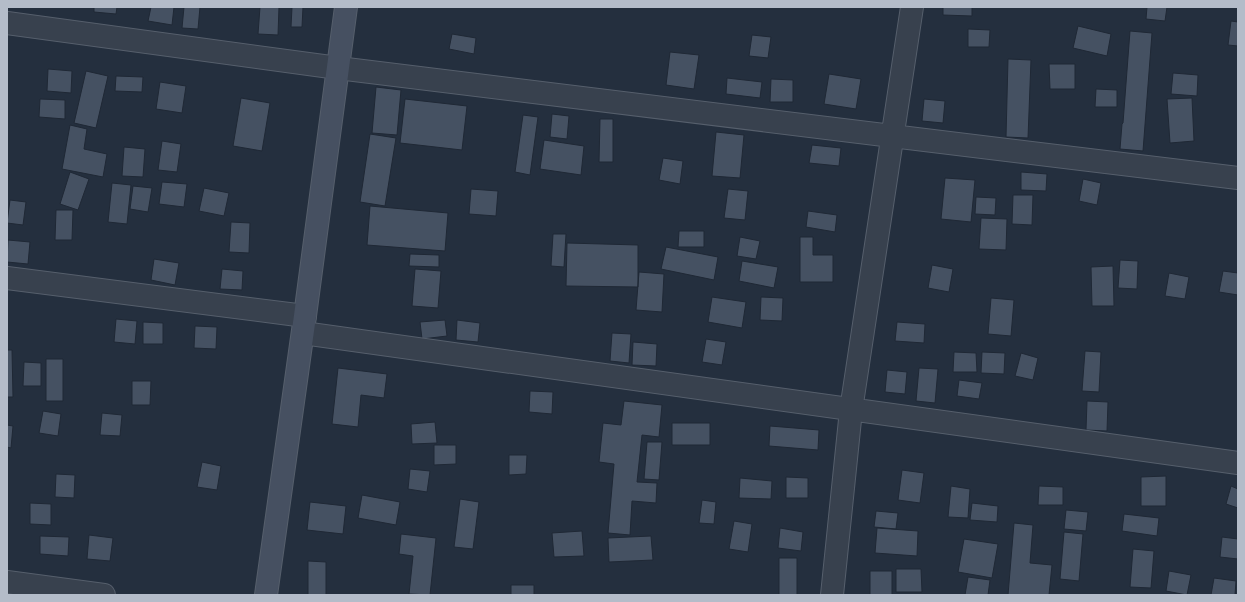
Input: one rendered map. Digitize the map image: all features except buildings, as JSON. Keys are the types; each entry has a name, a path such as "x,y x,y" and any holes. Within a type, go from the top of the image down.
{"street":[{"path":"266,595 304,325 346,7"},
{"path":"832,595 851,410 912,7"},
{"path":"7,23 338,68 1238,178"},
{"path":"7,278 851,410 1238,463"},
{"path":"7,582 104,595"}]}
